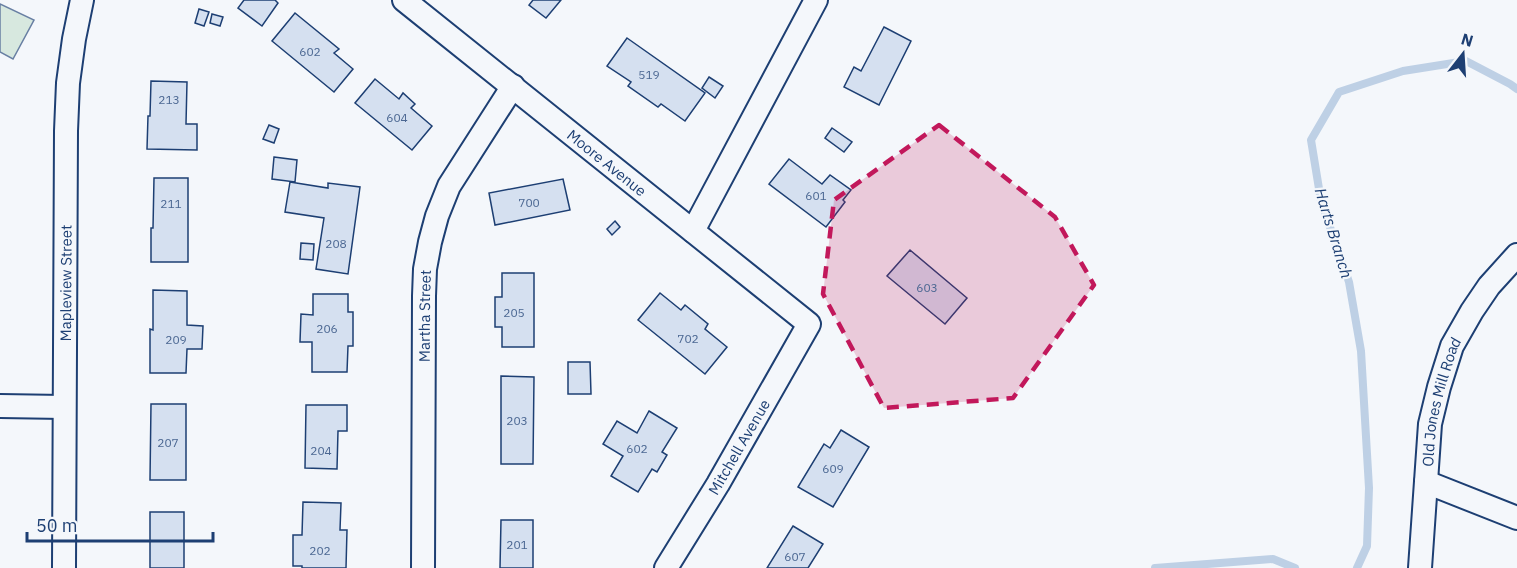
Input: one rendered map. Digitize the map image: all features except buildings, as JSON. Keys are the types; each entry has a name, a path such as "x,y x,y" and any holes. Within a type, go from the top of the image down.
{"street":[{"name":"Mapleview Street","path":"64,568 66,130 68,83 82,0"},
{"name":"Moore Avenue","path":"404,0 809,324"},
{"path":"693,231 816,0"},
{"name":"Martha Street","path":"423,568 424,296 425,269 430,242 449,186 513,86"},
{"name":"Old Jones Mill Road","path":"1420,568 1430,424 1439,387 1452,346 1472,311 1489,286 1517,255"},
{"name":"Mitchell Avenue","path":"666,568 718,484 809,324"},
{"path":"0,406 64,407"},
{"path":"1426,483 1517,518"}],"highlighted area":[{"path":"939,125 1055,217 1094,285 1013,398 884,408 823,294 834,200"}],"shaded area":[{"path":"0,4 34,20 13,59 0,52"}],"waterway":[{"name":"Harts Branch","path":"1357,568 1367,546 1369,488 1361,351 1349,282 1321,201 1311,140 1339,92 1403,71 1466,61 1517,89"},
{"name":"Harts Branch","path":"1155,568 1273,559 1295,568"}]}
